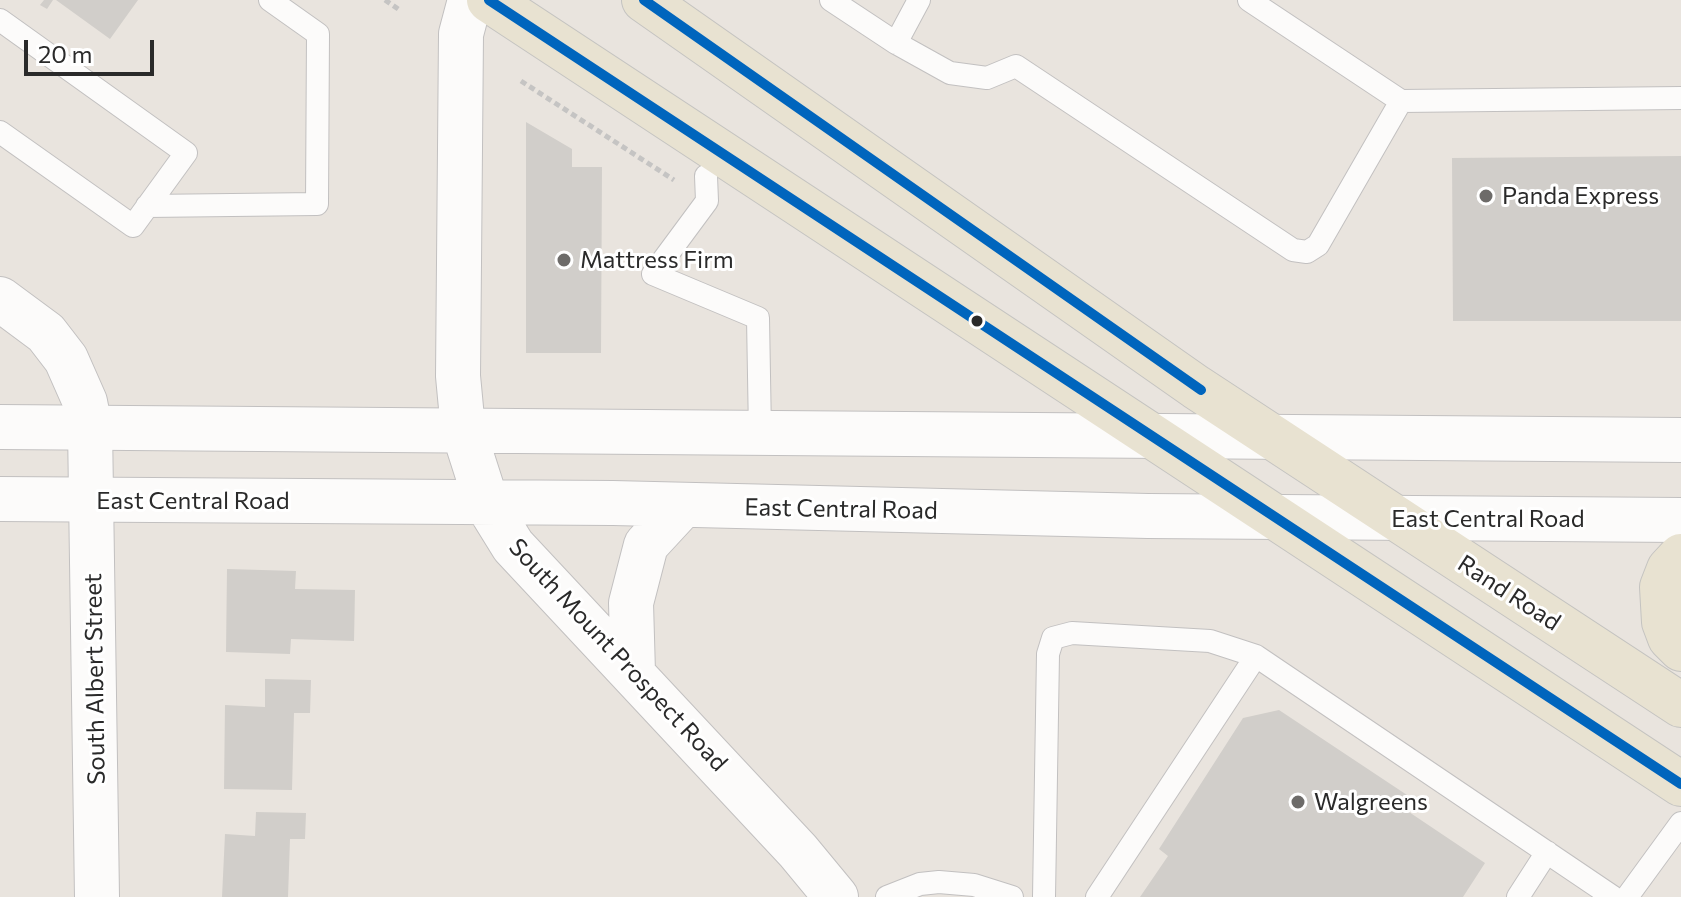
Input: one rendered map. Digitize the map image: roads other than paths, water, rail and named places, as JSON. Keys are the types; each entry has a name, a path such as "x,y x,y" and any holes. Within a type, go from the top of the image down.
{"main road":[{"name":"South Mount Prospect Road","path":"470,0 461,34 458,376 463,429 487,504 513,546 836,897"},
{"path":"489,0 1681,784"},
{"name":"Rand Road","path":"644,0 1271,437 1681,705"},
{"name":"South Albert Street","path":"0,299 33,322 66,359 85,402 92,463 97,897"},
{"name":"East Central Road","path":"0,427 92,463 487,504 1275,517 1681,520"},
{"name":"East Central Road","path":"0,499 92,463 463,429 1681,440"},
{"path":"633,673 631,603 646,545 683,505"},
{"path":"1681,556 1664,577 1662,605 1670,638 1681,649"}],"lane":[{"path":"147,206 317,204 318,34 270,0"},
{"path":"831,0 896,43 950,73 987,78 1016,66 1293,250 1307,252 1318,245 1401,101"},
{"path":"896,43 919,0"},
{"path":"1249,0 1401,101 1681,98"},
{"path":"0,20 186,153 133,226 0,132"},
{"path":"706,176 707,201 653,274 758,318 760,433"},
{"path":"1044,897 1048,654 1053,638 1072,633 1192,638 1256,656 1613,897"},
{"path":"1097,897 1256,656"},
{"path":"1627,897 1681,823"},
{"path":"1518,897 1547,852"},
{"path":"887,897 920,884 939,882 974,885 1012,897"}],"place":[{"name":"Panda Express","path":"1486,196"},
{"name":"Mattress Firm","path":"564,260"},
{"name":"Walgreens","path":"1298,802"}]}
